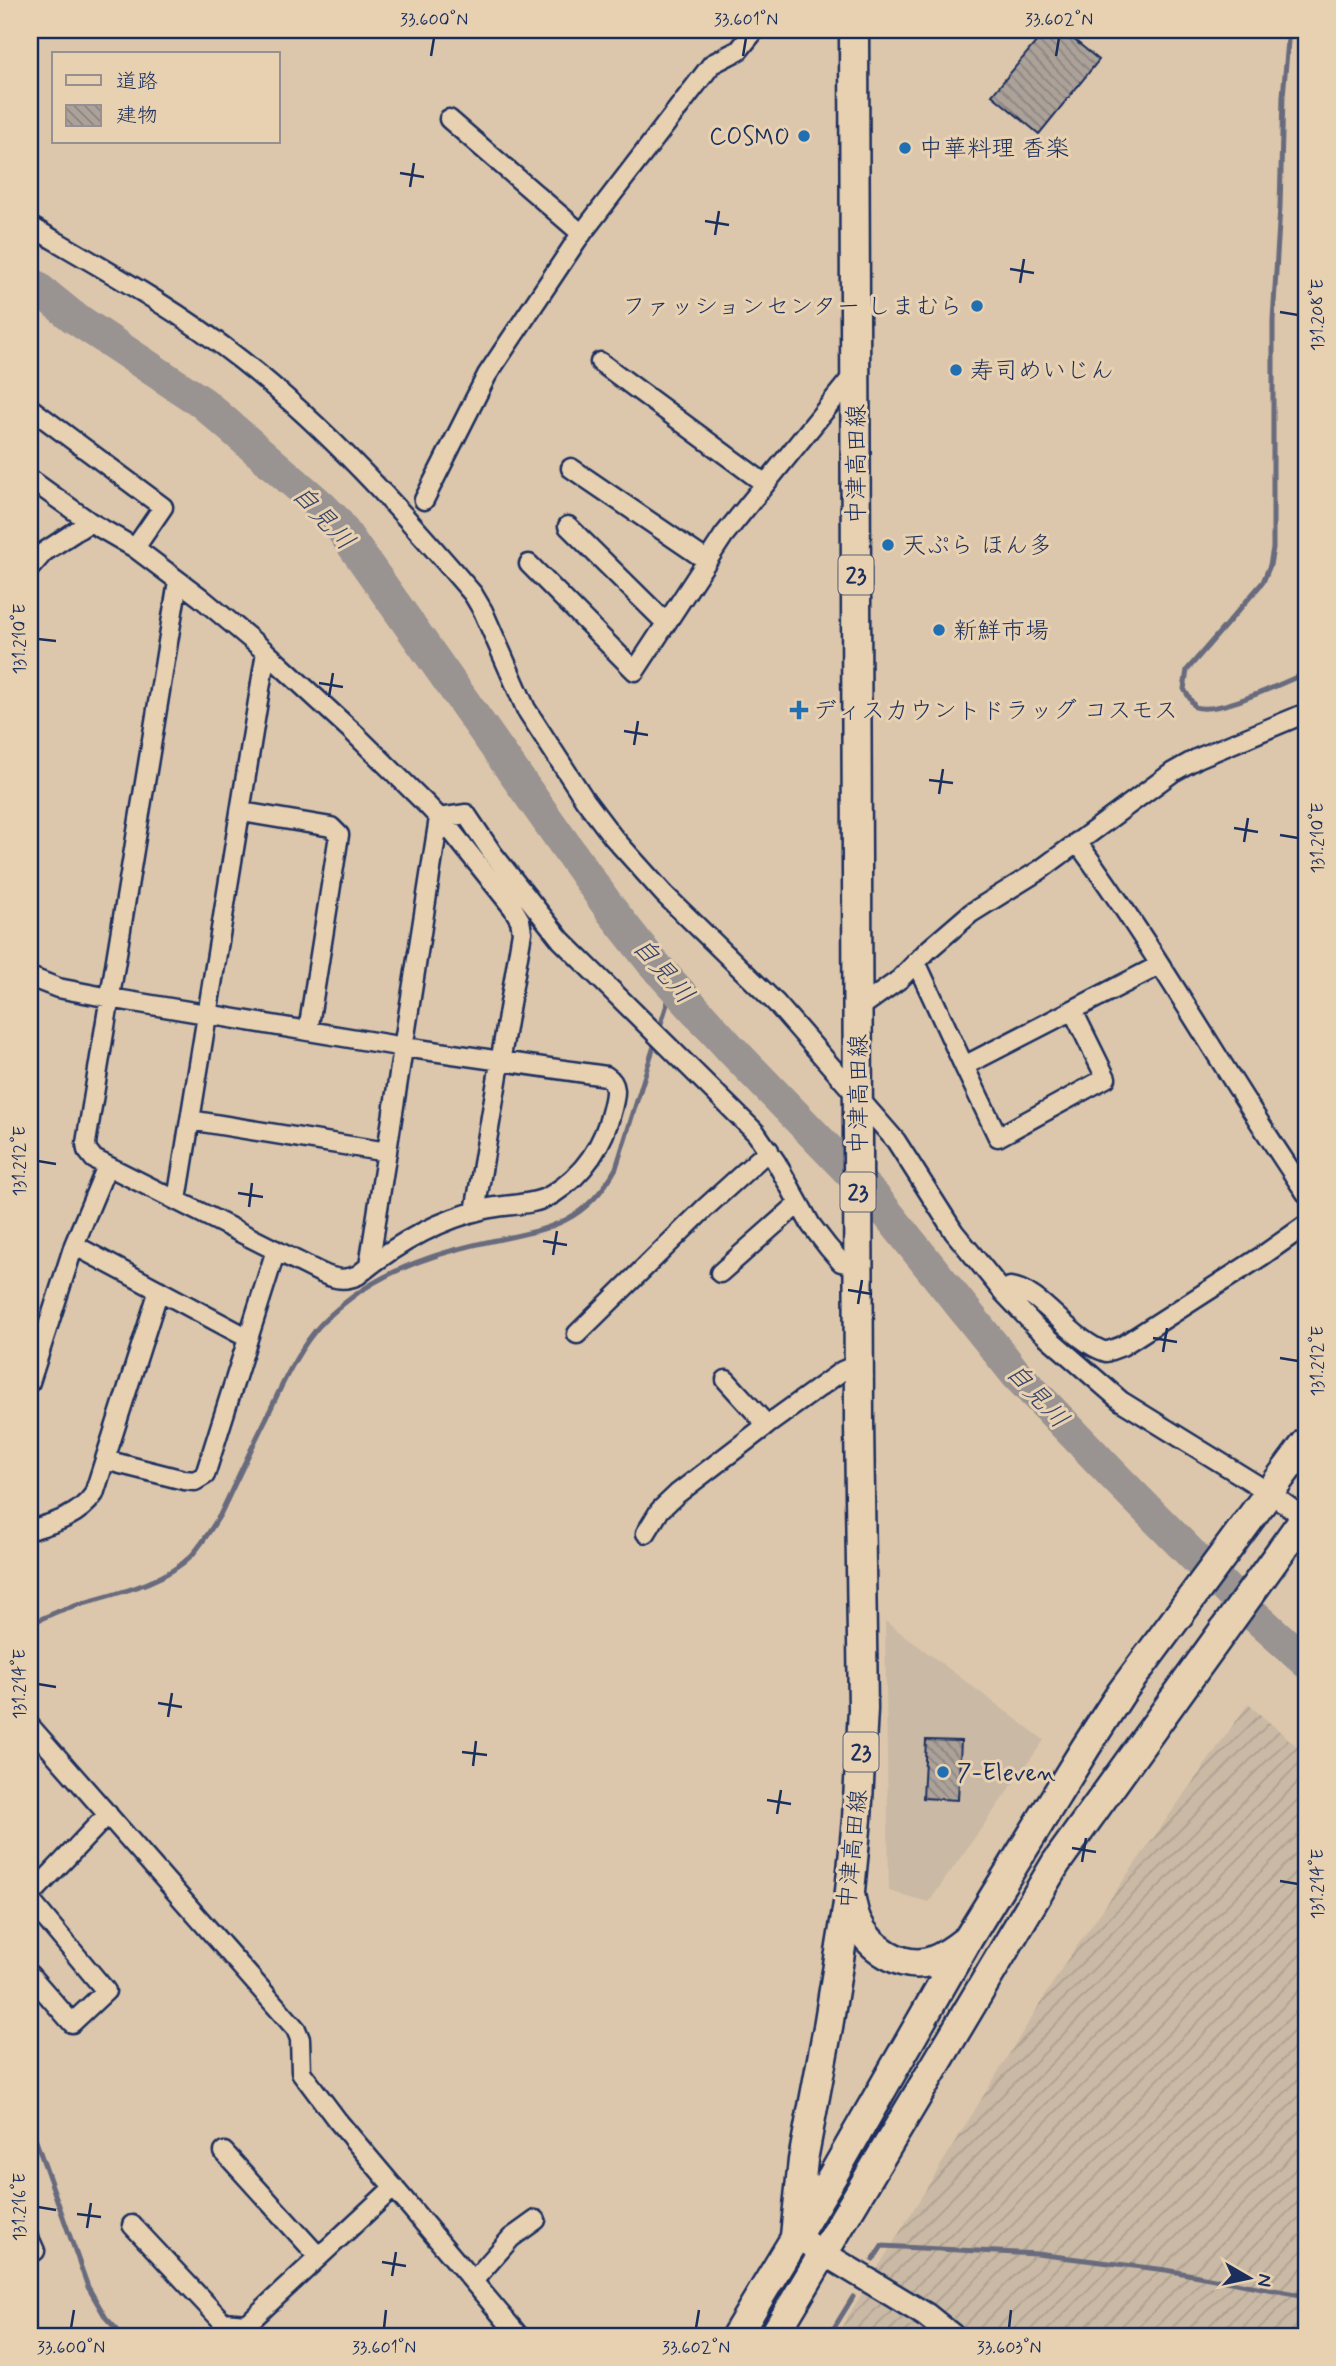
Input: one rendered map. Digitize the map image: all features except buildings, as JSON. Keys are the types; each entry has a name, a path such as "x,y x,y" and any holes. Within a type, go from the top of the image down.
{"main road":[{"name":"中津高田線","path":"794,2236 803,2160 828,2027 849,1891 857,1819 863,1709 858,1364 854,30"},
{"name":"中津高田線","path":"736,2336 833,2175 968,1939 1114,1704 1306,1443"},
{"path":"774,2336 1056,1863 1306,1517"},
{"path":"849,1891 857,1921 877,1949 902,1961 929,1962 948,1954 968,1939"},
{"path":"803,2160 808,2168 819,2175 847,2174 856,2169 916,2076 956,2027"}],"street":[{"path":"424,500 487,375 582,234 712,64 739,50 755,30"},
{"path":"449,119 582,234"},
{"path":"30,226 149,296 241,360 312,422 383,492 472,594 483,611 526,709 612,837 664,894 776,1003 858,1110 895,1141 954,1232 1003,1292 1075,1364 1121,1401 1306,1517"},
{"path":"600,362 764,482"},
{"path":"529,564 635,671 706,560 764,482 856,372"},
{"path":"30,408 163,507 135,548"},
{"path":"571,468 706,560"},
{"path":"30,479 90,522 135,548 266,652 387,764 439,818 513,908 520,920 522,932 475,1212"},
{"path":"30,568 44,552 90,522"},
{"path":"568,526 665,622"},
{"path":"30,977 58,988 110,998 404,1047 606,1076 614,1082 616,1094 607,1129 601,1144 573,1177 552,1194 538,1200 475,1212 433,1226 418,1233 350,1279 330,1278 107,1166 87,1150 86,1143 110,998 178,581"},
{"path":"177,1200 266,652"},
{"path":"858,1009 900,979 971,913 1040,870 1186,764 1306,713"},
{"path":"242,812 331,827 339,835 308,1031"},
{"path":"439,818 466,814 493,854 561,940 740,1115 769,1150 811,1225 841,1262 858,1264"},
{"path":"369,1266 439,818"},
{"path":"1077,842 1112,890 1260,1127 1306,1194"},
{"path":"916,962 998,1138 1105,1078 1073,1011"},
{"path":"964,1066 1160,965"},
{"path":"190,1120 387,1152"},
{"path":"578,1334 706,1207 769,1150"},
{"path":"30,1382 74,1245 107,1166"},
{"path":"720,1273 798,1204"},
{"path":"1003,1292 1010,1287 1027,1293 1086,1344 1106,1352 1122,1346 1306,1225"},
{"path":"74,1245 248,1338"},
{"path":"105,1460 184,1480 195,1481 205,1475 276,1250"},
{"path":"30,1530 63,1520 87,1504 94,1494 159,1290"},
{"path":"646,1532 660,1510 677,1494 767,1424 842,1371 858,1364"},
{"path":"726,1380 767,1424"},
{"path":"30,1726 296,2029 300,2039 301,2072 337,2120 519,2336"},
{"path":"30,1975 72,2023 106,1991 30,1898 108,1814"},
{"path":"224,2152 319,2257"},
{"path":"132,2225 223,2322 247,2324 394,2187"},
{"path":"473,2281 511,2238 536,2220"},
{"path":"794,2236 926,2315 952,2336"}],"shaded area":[{"path":"885,1621 1044,1740 929,1902 889,1891"},
{"path":"1248,1704 1306,1754 1306,2336 836,2336 1065,1963"}],"waterway":[{"path":"1289,30 1283,96 1273,320 1273,548 1263,582 1187,670 1184,689 1195,707 1205,708 1250,697 1306,673"},
{"name":"自見川","path":"30,282 72,316 203,403 336,521 611,910 652,962 731,1049 875,1198 1016,1374 1236,1599 1306,1662"},
{"path":"30,1624 59,1611 129,1590 163,1576 192,1555 220,1515 300,1352 325,1320 353,1296 371,1284 422,1260 550,1227 586,1207 616,1168 673,985"},
{"path":"30,2124 88,2287 106,2318 123,2336"},
{"path":"873,2260 882,2246 1037,2254 1166,2270 1306,2296"},
{"path":"829,2336 853,2297"}],"place":[{"name":"COSMO","path":"804,136"},
{"name":"中華料理 香楽","path":"905,148"},
{"name":"ファッションセンター しまむら","path":"977,306"},
{"name":"寿司めいじん","path":"956,370"},
{"name":"天ぷら ほん多","path":"888,545"},
{"name":"新鮮市場","path":"939,630"},
{"name":"ディスカウントドラッグ コスモス","path":"799,710"},
{"name":"7-Eleven","path":"943,1772"}]}
